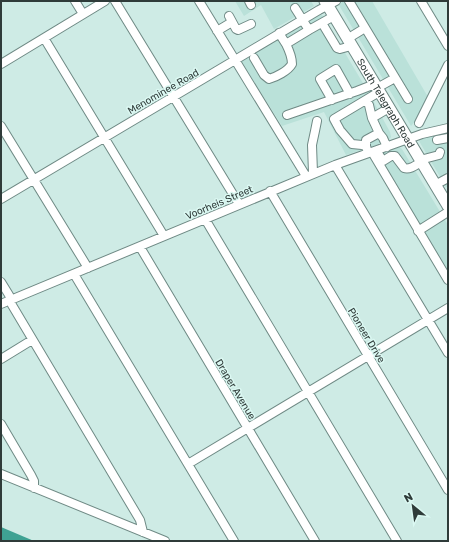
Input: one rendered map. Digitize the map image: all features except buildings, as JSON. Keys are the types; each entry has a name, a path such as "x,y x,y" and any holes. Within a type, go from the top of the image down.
{"highway":[{"name":"South Telegraph Road","path":"329,2 334,16 349,42 448,207"}],"street":[{"path":"75,1 83,14"},
{"path":"1,64 105,1"},
{"path":"115,1 239,204"},
{"path":"199,1 235,60 310,175"},
{"path":"349,1 408,99"},
{"path":"421,1 448,46"},
{"name":"Menominee Road","path":"1,199 235,60 329,2"},
{"path":"295,8 309,30"},
{"path":"286,44 334,16"},
{"path":"217,31 230,19 236,30 251,24"},
{"path":"322,23 337,48 340,49 365,28"},
{"path":"254,58 268,79 287,70 292,64 292,60 286,44 279,33"},
{"path":"44,38 164,236"},
{"path":"419,123 448,65"},
{"path":"332,100 320,79 336,69 350,94"},
{"path":"288,115 350,94 377,88 395,78"},
{"path":"377,88 366,100 334,119 340,130 352,144 362,145 371,151 383,161 394,179"},
{"path":"366,100 369,105 372,118 387,147"},
{"path":"372,118 389,108"},
{"path":"310,175 312,145 316,121"},
{"path":"1,126 88,268"},
{"name":"Voorheis Street","path":"1,304 335,164 422,134 448,128"},
{"path":"435,131 437,140 448,138"},
{"path":"379,133 366,140 371,151 448,280"},
{"path":"383,161 394,155 406,169 411,168 421,161 439,155 440,152"},
{"path":"335,164 448,353"},
{"path":"435,185 448,178"},
{"name":"Pioneer Drive","path":"270,192 448,490"},
{"path":"418,230 448,207"},
{"path":"205,219 397,541"},
{"name":"Draper Avenue","path":"140,246 316,541"},
{"path":"74,274 234,541"},
{"path":"1,282 32,340 140,520 143,532"},
{"path":"188,464 448,308"},
{"path":"1,359 32,340"},
{"path":"1,424 32,476 34,488"},
{"path":"1,474 165,541"}],"shaded area":[{"path":"235,1 311,1 314,6 274,29 261,5 244,16"},
{"path":"343,1 372,1 428,97 417,119 411,126 340,7 339,5"},
{"path":"320,14 323,16 370,95 390,132 391,137 388,141 346,155 324,112 282,126 241,61"},
{"path":"448,131 448,187 446,187 419,141 421,138"},
{"path":"399,147 402,149 448,225 448,286 371,158 388,150"},
{"path":"1,527 34,541 1,541"}]}
